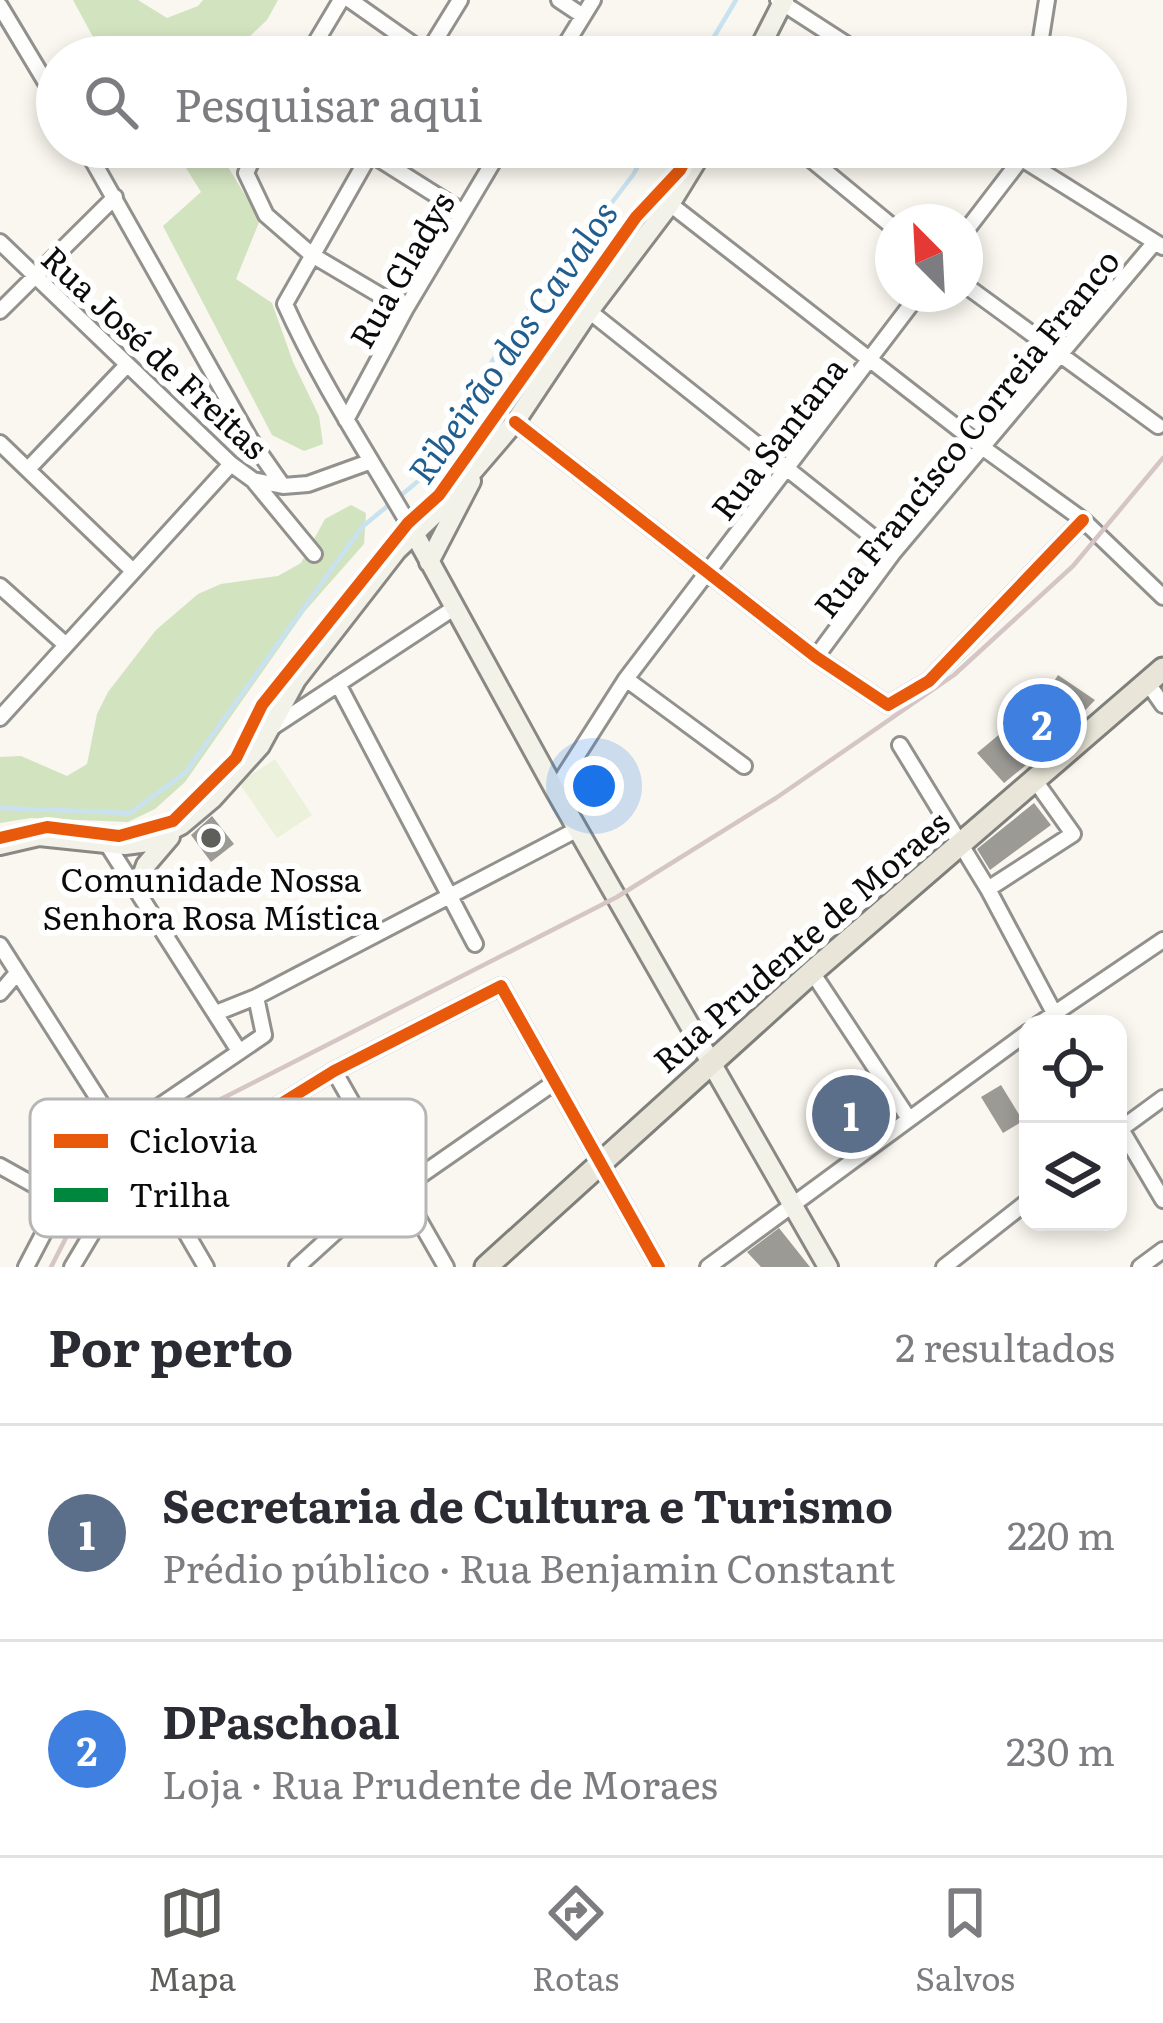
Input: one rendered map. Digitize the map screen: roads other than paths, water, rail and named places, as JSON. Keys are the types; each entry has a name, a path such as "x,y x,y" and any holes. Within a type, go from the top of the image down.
{"main road":[{"path":"765,36 781,1"},
{"path":"138,887 146,865 242,768 296,680 409,524 476,469 515,422 692,168"},
{"path":"429,562 476,469"},
{"path":"409,524 828,1267"},
{"name":"Rua Prudente de Moraes","path":"486,1267 812,972 1155,675"},
{"path":"0,845 39,836 107,844 148,842 181,825"}],"street":[{"path":"320,36 341,0"},
{"path":"350,0 400,36"},
{"path":"439,36 460,0"},
{"path":"559,0 584,16"},
{"path":"571,36 592,0"},
{"path":"1041,36 1047,0"},
{"path":"781,1 834,36"},
{"path":"0,6 36,66"},
{"path":"98,168 250,439 283,486 308,484 369,462"},
{"path":"248,168 246,173 266,215 312,255 405,310"},
{"path":"358,168 285,304 369,462 409,524"},
{"path":"397,168 463,212"},
{"name":"Rua Gladys","path":"346,420 489,168"},
{"path":"821,168 875,212"},
{"path":"983,207 1011,168"},
{"path":"1044,168 1159,245"},
{"path":"0,311 115,197"},
{"path":"670,204 1083,520 1163,596"},
{"name":"Rua José de Freitas","path":"0,242 231,464 253,480 283,486"},
{"name":"Rua Francisco Correia Franco","path":"816,657 892,553 1159,245"},
{"path":"983,298 1158,426"},
{"path":"590,311 892,553"},
{"name":"Rua Santana","path":"555,790 626,679 906,312"},
{"path":"28,469 128,365"},
{"path":"515,422 816,657 888,705 929,681 1083,520"},
{"path":"0,443 133,571"},
{"path":"0,718 231,464"},
{"path":"253,480 314,554"},
{"path":"0,586 65,645"},
{"path":"269,730 454,608"},
{"path":"1155,675 1163,706"},
{"path":"626,679 745,766"},
{"path":"338,684 475,944"},
{"path":"900,745 988,890 1055,1015"},
{"path":"988,890 1073,834 1034,778"},
{"path":"215,1013 256,997 578,829"},
{"path":"107,844 239,1051"},
{"path":"1062,1015 1163,940"},
{"path":"0,946 98,1099"},
{"path":"812,972 909,1119"},
{"path":"0,993 17,973"},
{"path":"289,1099 501,986 659,1267"},
{"path":"169,1099 264,1035 256,997"},
{"path":"708,1267 1019,1039"},
{"path":"334,1071 350,1099"},
{"path":"426,1165 555,1082"},
{"path":"1126,1123 1163,1098"},
{"path":"1127,1141 1163,1200"},
{"path":"0,1166 30,1183"},
{"path":"944,1267 1019,1208"},
{"path":"426,1232 446,1267"},
{"path":"26,1267 42,1237"},
{"path":"72,1267 88,1237"},
{"path":"188,1237 206,1267"},
{"path":"297,1267 333,1237"},
{"path":"1140,1267 1163,1250"}],"waterway":[{"name":"Ribeirão dos Cavalos","path":"715,36 736,0"},
{"name":"Ribeirão dos Cavalos","path":"399,497 423,477 499,350 637,168"},
{"name":"Ribeirão dos Cavalos","path":"0,808 130,813 185,773 362,527 390,504"}],"railway":[{"path":"221,1099 617,897 776,798 954,675 1073,566 1163,458"},
{"path":"51,1267 66,1237"}],"place":[{"name":"DPaschoal","path":"1042,723"},
{"name":"Comunidade Nossa Senhora Rosa Mística","path":"211,838"},
{"name":"Secretaria de Cultura e Turismo","path":"851,1114"}]}
